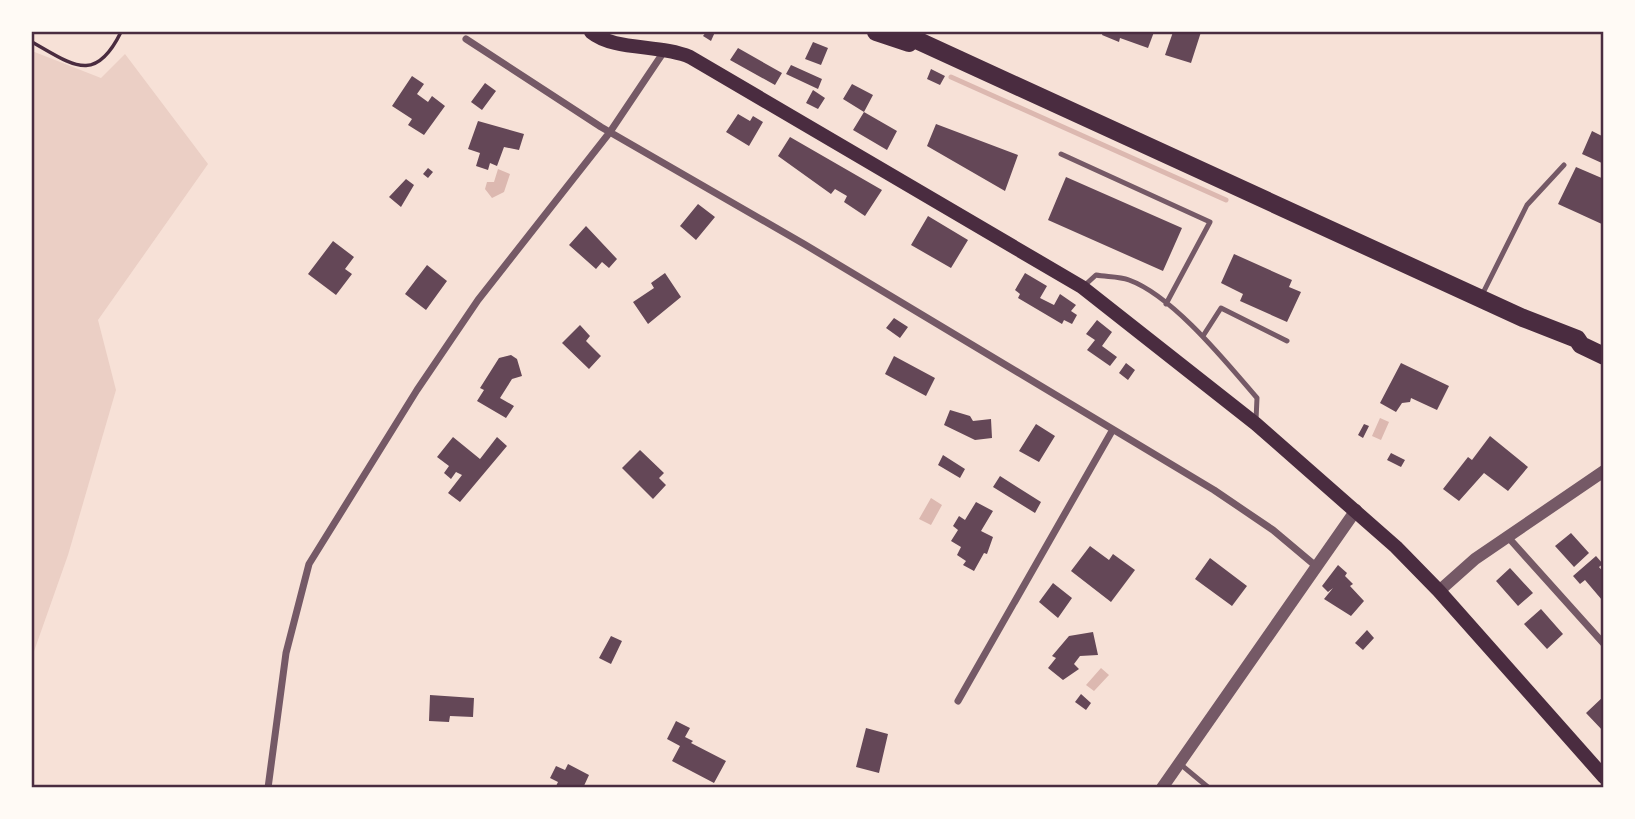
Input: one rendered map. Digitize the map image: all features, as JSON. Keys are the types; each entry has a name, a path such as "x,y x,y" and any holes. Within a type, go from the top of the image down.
{"main road":[{"path":"592,32 607,41 666,48 690,57 1082,287 1255,424 1356,510 1439,591 1604,777"},
{"path":"876,32 956,60"},
{"path":"899,32 1523,318 1577,339 1581,345 1604,356"}],"street":[{"path":"466,39 610,132 804,244 1233,503 1273,530 1317,567"},
{"path":"268,788 286,653 309,564 417,390 478,300 610,132 666,48"},
{"path":"958,701 1112,431"},
{"path":"1439,591 1461,570 1507,536 1604,471"},
{"path":"1162,788 1356,510"},
{"path":"1507,536 1604,644"}],"lane":[{"path":"1061,155 1210,222 1166,304"},
{"path":"1480,298 1527,205 1564,165"},
{"path":"1082,287 1096,275 1129,280 1166,304 1203,336 1257,398 1255,424"},
{"path":"1203,336 1220,308 1287,341"},
{"path":"1179,763 1209,788"}],"path":[{"path":"32,42 72,65 90,68 103,61 121,32"}],"shaded area":[{"path":"32,51 101,78 125,54 208,164 98,320 116,390 68,555 32,657"},
{"path":"498,169 510,174 504,192 492,198 485,189 487,182 494,182"},
{"path":"1380,418 1389,422 1381,440 1372,436"},
{"path":"931,498 942,505 931,525 919,519"},
{"path":"1101,668 1109,675 1094,691 1086,685"}],"building":[{"path":"706,32 715,32 711,41 703,36"},
{"path":"1103,32 1154,32 1148,48 1120,38 1119,42 1102,35"},
{"path":"1173,32 1201,32 1191,63 1165,55"},
{"path":"813,42 828,48 821,65 805,59"},
{"path":"738,48 782,73 775,85 730,60"},
{"path":"791,65 822,79 818,89 786,74"},
{"path":"931,69 945,76 940,85 927,79"},
{"path":"412,76 424,84 417,94 428,102 432,96 445,106 424,135 408,125 412,119 392,106"},
{"path":"485,83 496,91 482,110 471,102"},
{"path":"852,84 873,95 864,112 843,99"},
{"path":"813,90 825,98 818,109 806,103"},
{"path":"864,112 897,131 887,150 853,130"},
{"path":"738,114 750,121 753,116 763,122 749,146 726,132"},
{"path":"478,121 524,134 519,150 504,147 497,166 490,163 488,170 476,166 480,153 468,149"},
{"path":"936,124 1018,155 1005,191 927,146"},
{"path":"1592,131 1604,137 1604,164 1582,154"},
{"path":"790,137 882,190 865,216 844,202 847,196 835,189 831,194 778,156"},
{"path":"1576,167 1604,179 1604,225 1558,204"},
{"path":"428,168 433,172 428,178 423,174"},
{"path":"1066,177 1182,228 1163,271 1048,220"},
{"path":"406,179 414,185 401,207 389,197"},
{"path":"698,204 715,217 696,240 680,226"},
{"path":"928,216 968,240 951,268 911,245"},
{"path":"586,226 617,259 609,268 602,262 596,269 569,245"},
{"path":"333,241 354,257 345,269 352,274 336,295 308,274"},
{"path":"1234,254 1292,280 1289,287 1301,292 1287,322 1240,301 1243,294 1221,283"},
{"path":"427,265 447,281 426,310 405,294"},
{"path":"665,273 681,297 648,324 633,302 654,288 651,283"},
{"path":"1025,273 1047,286 1040,298 1054,305 1060,294 1076,305 1071,311 1077,315 1072,324 1064,320 1062,324 1018,298 1020,294 1015,290"},
{"path":"894,318 908,327 900,338 886,328"},
{"path":"1097,320 1112,332 1102,346 1117,357 1110,366 1087,350 1095,340 1086,334"},
{"path":"580,325 590,336 586,341 601,356 589,369 562,343"},
{"path":"511,355 517,359 522,376 512,379 500,398 514,406 506,418 477,401 484,390 480,388 499,358"},
{"path":"894,356 935,378 926,396 885,374"},
{"path":"1126,363 1135,370 1128,380 1119,373"},
{"path":"1401,363 1449,386 1437,410 1411,398 1410,402 1402,403 1396,412 1380,403"},
{"path":"950,410 970,416 973,421 991,419 992,438 975,440 944,425"},
{"path":"1036,424 1055,436 1039,462 1019,451"},
{"path":"1364,424 1369,426 1363,438 1358,435"},
{"path":"1490,436 1528,467 1508,491 1484,473 1459,501 1443,489 1468,457 1472,460"},
{"path":"453,437 480,459 497,437 507,446 460,502 448,493 462,475 456,472 451,479 444,473 449,466 437,457"},
{"path":"640,450 664,473 659,478 666,485 653,499 622,468"},
{"path":"1391,453 1405,460 1401,467 1387,460"},
{"path":"943,455 965,469 960,478 938,465"},
{"path":"1000,476 1041,502 1035,513 993,487"},
{"path":"976,502 993,511 981,531 993,537 987,554 984,553 974,571 963,565 966,561 957,555 961,547 951,541 958,530 953,526 959,516 965,520"},
{"path":"1571,533 1589,553 1574,567 1555,546"},
{"path":"1090,546 1109,560 1113,554 1135,570 1111,602 1071,571"},
{"path":"1596,556 1603,564 1599,567 1604,573 1602,600 1585,580 1580,584 1573,576"},
{"path":"1210,558 1247,586 1232,606 1195,579"},
{"path":"1338,565 1347,573 1345,576 1353,584 1350,586 1364,601 1351,616 1324,599 1333,588 1328,592 1322,586"},
{"path":"1510,568 1533,593 1518,606 1496,581"},
{"path":"1053,583 1072,598 1058,618 1039,602"},
{"path":"1541,609 1563,634 1547,649 1524,624"},
{"path":"1367,630 1374,638 1363,650 1355,643"},
{"path":"1093,632 1098,655 1080,656 1074,664 1079,669 1063,680 1048,668 1056,658 1052,656 1069,636"},
{"path":"611,636 622,641 611,664 599,658"},
{"path":"1081,694 1091,703 1086,710 1075,702"},
{"path":"430,695 474,698 473,717 450,716 449,722 429,721"},
{"path":"1604,696 1604,732 1586,713"},
{"path":"676,721 690,728 685,737 693,741 691,743 726,761 714,783 672,761 680,746 667,739"},
{"path":"866,728 888,734 879,773 856,767"},
{"path":"568,764 589,775 583,788 555,788 558,782 550,778 556,766 565,770"}],"waterway":[{"path":"951,77 1226,200"}]}
